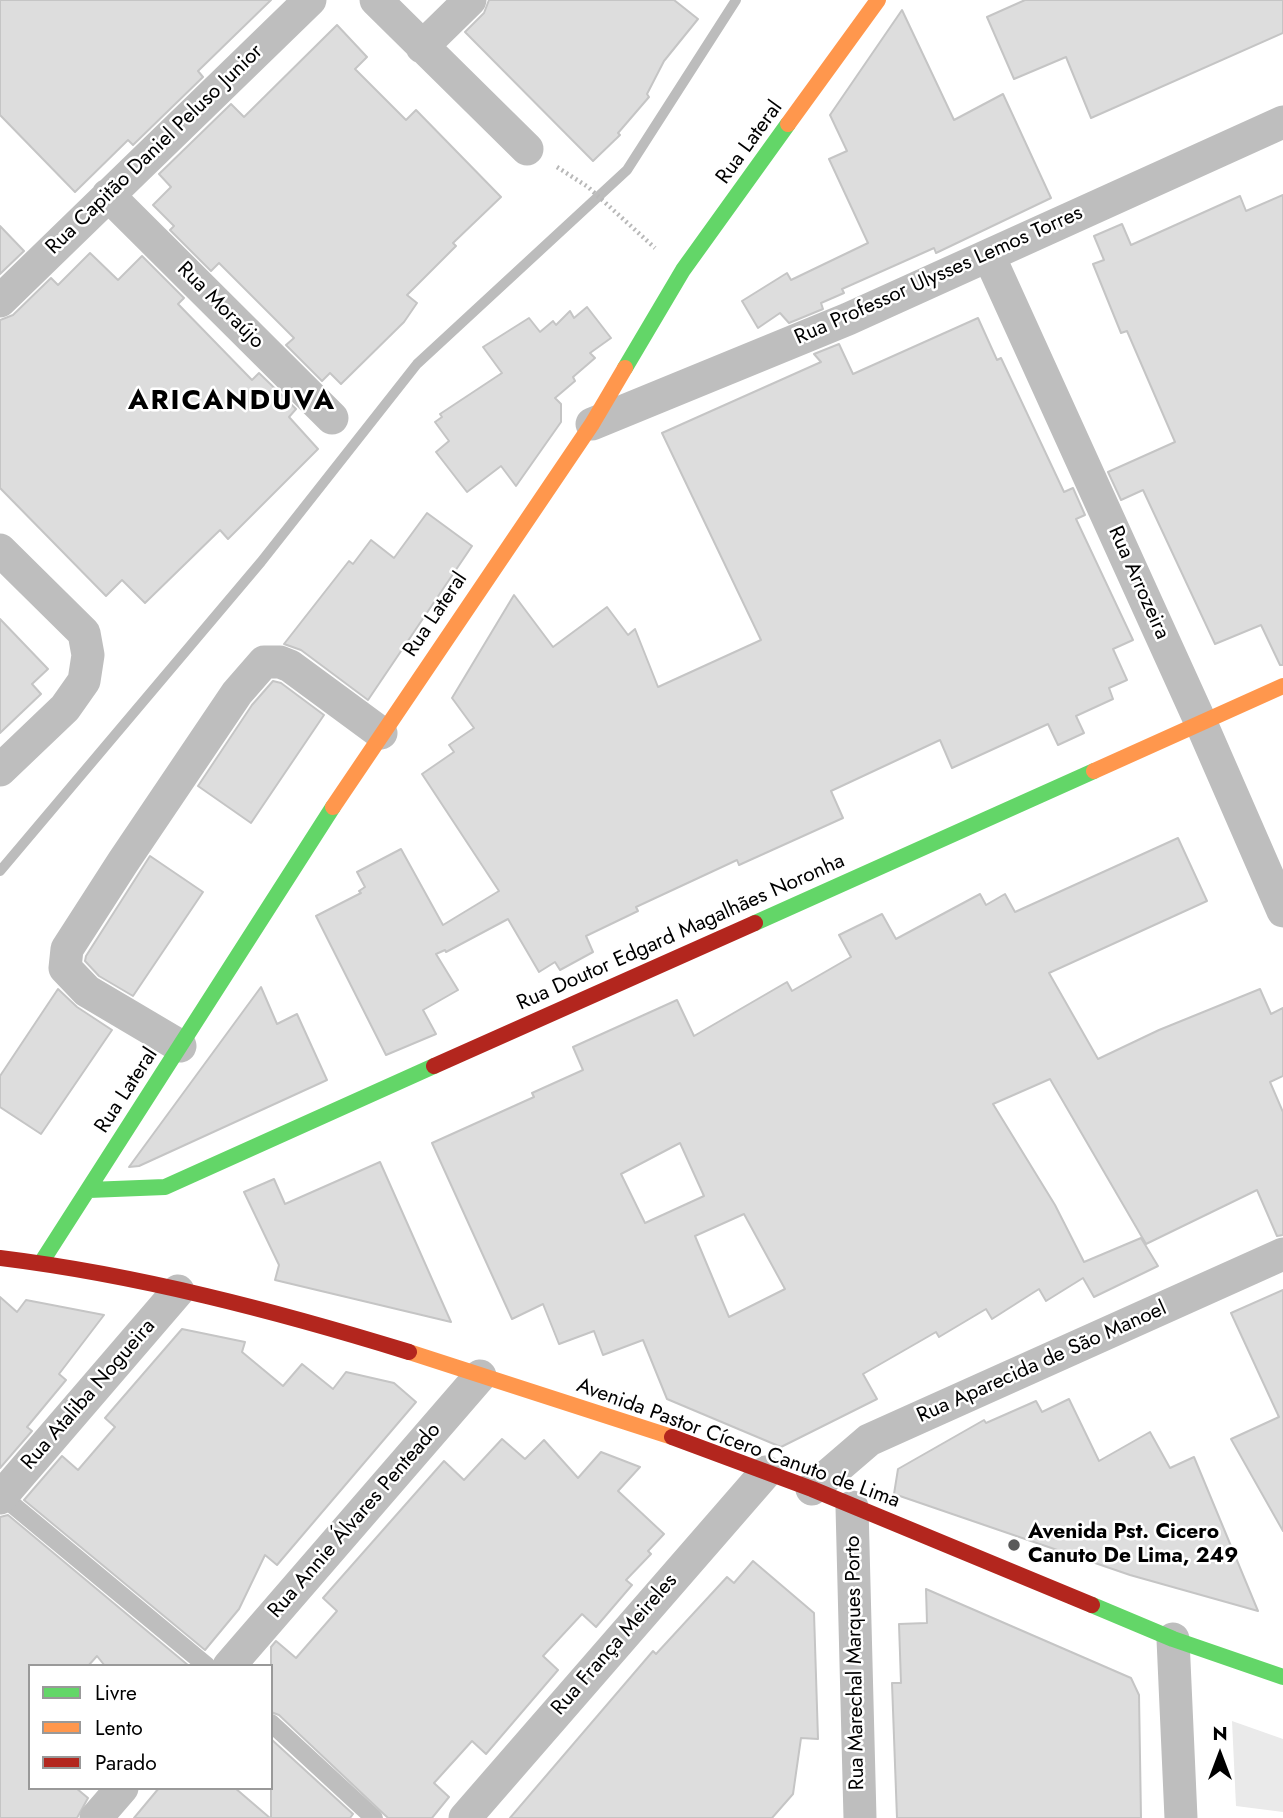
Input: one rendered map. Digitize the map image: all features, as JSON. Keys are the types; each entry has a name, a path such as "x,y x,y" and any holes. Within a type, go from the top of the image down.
{"street":[{"name":"Rua Capitão Daniel Peluso Junior","path":"0,301 310,0"},
{"path":"376,0 527,149"},
{"path":"422,47 470,0"},
{"name":"Rua Lateral","path":"41,1263 381,733 592,424 683,270 878,0"},
{"name":"Rua Professor Ulysses Lemos Torres","path":"592,424 848,319 1283,122"},
{"name":"Rua Moraújo","path":"108,195 332,418"},
{"name":"Rua Arrozeira","path":"989,256 1201,723 1283,911"},
{"path":"0,550 84,633 88,655 84,681 65,708 0,771"},
{"path":"180,1046 87,991 65,968 67,949 237,693 264,662 280,662 289,667 381,733"},
{"name":"Rua Doutor Edgard Magalhães Noronha","path":"89,1189 165,1187 1283,685"},
{"name":"Rua Aparecida de São Manoel","path":"812,1489 869,1440 1283,1254"},
{"name":"Avenida Pastor Cícero Canuto de Lima","path":"0,1258 41,1263 178,1291 325,1326 630,1421 812,1489 1173,1639 1283,1677"},
{"name":"Rua Ataliba Nogueira","path":"1,1497 178,1291"},
{"name":"Rua Annie Álvares Penteado","path":"231,1664 480,1376"},
{"name":"Rua França Meireles","path":"465,1818 766,1472"},
{"name":"Rua Marechal Marques Porto","path":"852,1507 859,1818"},
{"path":"1173,1639 1181,1818"},
{"path":"96,1818 120,1790"}],"lane":[{"path":"1,1497 205,1664"},
{"path":"273,1725 374,1818"}],"path":[{"path":"587,187 624,222"}],"shaded area":[{"path":"1232,1721 1283,1739 1283,1812 1236,1806"}],"building":[{"path":"0,0 271,0 198,71 203,77 133,145 128,140 75,192 0,115"},
{"path":"489,0 674,0 698,19 664,61 647,94 649,97 618,133 620,135 593,161 465,32 484,13"},
{"path":"1025,0 1283,0 1283,33 1091,118 1066,57 1014,79 987,17"},
{"path":"902,10 954,120 1003,94 1051,198 936,253 934,248 842,289 844,293 821,303 823,309 789,323 780,313 758,328 742,301 787,273 791,280 868,243 829,159 847,151 830,115"},
{"path":"337,25 367,57 355,69 406,120 416,110 501,197 453,243 456,246 407,295 417,303 404,322 341,384 330,373 322,381 286,345 294,338 219,263 211,271 170,230 174,226 153,205 171,187 159,174 231,104 244,117"},
{"path":"1283,195 1283,665 1280,665 1261,625 1215,644 1143,490 1121,500 1108,472 1175,442 1127,331 1121,333 1093,264 1104,260 1094,236 1122,224 1131,245 1240,196 1246,211"},
{"path":"0,226 24,251 0,274"},
{"path":"90,253 118,280 142,256 184,298 178,304 252,380 259,373 296,409 289,417 318,449 228,539 220,530 145,603 122,580 106,596 0,488 0,320 13,315 51,278 58,285"},
{"path":"587,307 611,338 590,353 595,358 573,377 575,381 555,398 561,404 561,422 516,486 501,466 467,492 436,452 449,441 435,422 442,417 440,414 502,373 483,347 529,318 540,332 553,321 556,325 570,311 574,318"},
{"path":"978,318 997,360 1001,358 1064,492 1073,488 1085,515 1076,519 1133,640 1113,649 1127,680 1109,688 1113,699 1076,716 1084,733 1058,745 1048,724 952,768 940,740 831,791 843,818 739,865 737,860 636,907 638,911 586,936 593,952 560,970 555,962 539,972 508,919 446,952 445,950 436,954 458,990 423,1010 436,1034 386,1055 316,916 361,893 359,891 365,887 357,872 401,849 443,925 499,891 422,774 454,752 449,745 474,728 452,698 514,595 553,647 607,607 628,635 635,629 658,687 761,640 662,433 821,362 814,354 839,344 853,374"},
{"path":"427,513 472,546 368,700 301,650 284,644 349,561 353,564 371,540 394,558"},
{"path":"0,619 48,669 32,684 41,694 0,733"},
{"path":"273,681 281,683 324,715 251,823 198,786 252,705"},
{"path":"1178,838 1207,901 1049,973 1098,1059 1159,1030 1260,989 1271,1014 1283,1008 1283,1076 1270,1082 1283,1112 1283,1235 1277,1236 1257,1190 1146,1244 1050,1079 993,1104 1055,1205 1084,1262 1141,1238 1158,1266 1094,1297 1083,1278 1046,1301 1039,1289 992,1319 986,1309 939,1337 936,1332 863,1374 877,1399 781,1447 667,1399 643,1340 603,1355 594,1331 559,1344 543,1304 512,1319 432,1143 534,1097 532,1093 583,1070 573,1047 677,1000 694,1036 787,982 792,991 851,957 839,935 882,914 896,939 980,894 986,905 1005,894 1015,912","holes":["680,1143 704,1196 645,1223 621,1174","744,1214 785,1289 729,1317 695,1236"]},
{"path":"150,856 203,892 133,996 99,976 85,961"},
{"path":"261,987 277,1024 297,1014 327,1080 139,1166 129,1167"},
{"path":"58,989 77,1007 112,1030 41,1134 0,1107 0,1076"},
{"path":"380,1162 451,1322 275,1280 279,1265 244,1192 274,1179 285,1204"},
{"path":"1283,1290 1283,1531 1231,1439 1279,1417 1231,1313"},
{"path":"0,1297 17,1312 26,1300 104,1315 59,1374 66,1380 27,1427 32,1431 0,1468"},
{"path":"182,1329 245,1342 242,1352 283,1386 302,1364 333,1389 346,1372 394,1383 416,1402 277,1565 265,1555 239,1609 205,1650 24,1500 62,1456 78,1470 115,1427 105,1418"},
{"path":"1069,1399 1099,1461 1150,1432 1170,1468 1194,1457 1258,1611 1130,1575 894,1494 898,1469 984,1420 986,1423 1036,1401 1042,1412"},
{"path":"502,1439 525,1459 544,1440 578,1478 601,1452 640,1467 618,1491 664,1534 648,1551 651,1554 626,1580 632,1585 596,1627 582,1614 543,1656 558,1670 486,1754 472,1741 434,1783 449,1797 432,1818 388,1818 279,1715 273,1713 271,1647 276,1641 296,1658 337,1611 323,1598 444,1461 464,1480"},
{"path":"8,1515 187,1664 103,1664 97,1656 90,1664 28,1664 28,1790 78,1790 88,1798 77,1818 0,1818 0,1517"},
{"path":"753,1561 814,1613 818,1739 801,1738 793,1794 772,1818 510,1818 653,1651 656,1654 727,1577 734,1583"},
{"path":"926,1589 1131,1678 1139,1695 1141,1818 897,1818 892,1683 901,1683 899,1624 927,1623"},
{"path":"273,1741 353,1814 350,1818 271,1818"},
{"path":"157,1790 237,1790 270,1818 134,1818"}],"waterway":[{"path":"0,871 261,562 417,364 627,170 736,0"}],"traffic: fast":[{"path":"625,368 683,270 788,124"},
{"path":"755,923 1094,771"},
{"path":"41,1263 333,807"},
{"path":"89,1190 165,1187 434,1066"},
{"path":"1092,1605 1173,1639 1283,1677"}],"traffic: slow":[{"path":"788,124 878,0"},
{"path":"333,807 592,424 625,368"},
{"path":"1094,771 1283,686"},
{"path":"409,1352 672,1437"}],"traffic: jam":[{"path":"434,1066 755,923"},
{"path":"0,1258 155,1284 308,1322 409,1352"},
{"path":"672,1437 812,1489 1092,1605"}],"place":[{"name":"Avenida Pst. Cicero Canuto De Lima, 249","path":"1014,1545"}],"district":[{"name":"ARICANDUVA","path":"232,402"}]}
